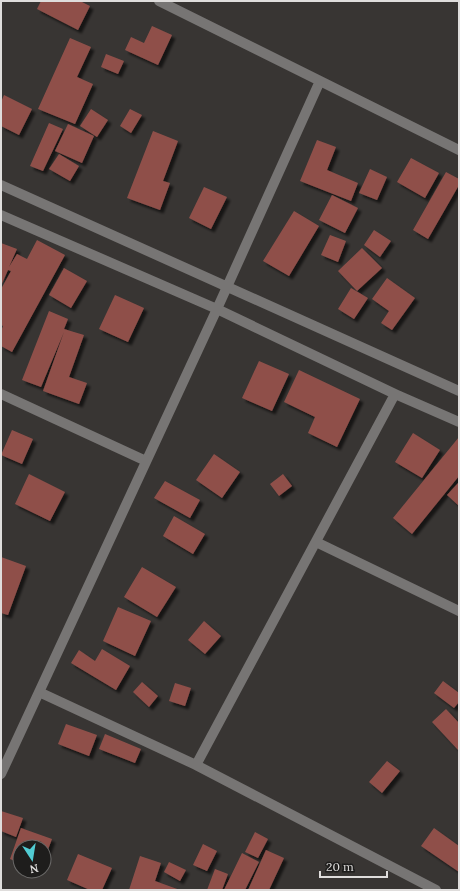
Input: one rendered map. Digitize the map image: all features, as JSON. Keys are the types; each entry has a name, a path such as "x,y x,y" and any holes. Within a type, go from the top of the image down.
{"street":[{"path":"159,1 459,150"},
{"path":"1,774 217,309 320,81"},
{"path":"1,185 459,391"},
{"path":"1,215 217,309 395,394 459,422"},
{"path":"1,394 146,461"},
{"path":"196,765 395,394"},
{"path":"316,542 459,611"},
{"path":"39,692 196,765 436,890"}],"building":[{"path":"41,1 80,1 90,6 78,30 37,9"},
{"path":"152,26 172,35 158,65 125,50 131,37 144,43"},
{"path":"70,38 91,47 77,77 93,84 75,124 38,109"},
{"path":"106,54 124,61 118,74 101,67"},
{"path":"4,95 32,109 19,135 1,126 1,102"},
{"path":"91,109 108,120 97,137 80,126"},
{"path":"130,109 142,115 131,133 120,126"},
{"path":"49,123 63,129 43,171 30,166"},
{"path":"68,124 94,136 82,163 55,151"},
{"path":"153,131 178,141 163,181 170,183 160,210 127,198"},
{"path":"317,140 336,147 327,170 358,183 351,201 300,181"},
{"path":"59,154 79,166 70,181 49,169"},
{"path":"411,158 439,173 425,198 397,182"},
{"path":"370,169 387,177 377,200 359,193"},
{"path":"446,172 459,179 459,185 428,239 413,230"},
{"path":"204,187 227,197 211,229 189,218"},
{"path":"332,195 358,208 345,233 319,220"},
{"path":"294,211 319,226 289,276 263,261"},
{"path":"374,230 391,241 380,257 364,245"},
{"path":"330,235 346,241 338,262 321,255"},
{"path":"37,240 65,255 12,352 1,346 1,331 3,326 1,325 1,289 11,271 8,270 1,286 1,243 17,249 9,267 17,254 27,259"},
{"path":"362,248 382,268 357,291 338,271"},
{"path":"64,268 87,281 71,308 49,295"},
{"path":"387,278 415,298 392,330 381,323 389,311 372,299"},
{"path":"351,288 368,298 354,319 338,309"},
{"path":"115,295 144,308 128,342 99,329"},
{"path":"49,311 68,319 64,329 84,335 69,377 87,383 79,404 43,391 64,332 41,387 22,380"},
{"path":"259,361 289,374 272,411 242,398"},
{"path":"299,370 360,399 337,447 308,433 315,417 284,402"},
{"path":"12,430 33,439 22,464 1,455"},
{"path":"413,433 440,450 422,478 395,462"},
{"path":"459,437 459,476 412,534 393,518"},
{"path":"214,454 240,472 222,498 196,480"},
{"path":"29,474 65,492 50,521 15,504"},
{"path":"283,474 292,486 279,496 270,484"},
{"path":"165,481 200,500 190,518 154,498"},
{"path":"459,482 459,506 447,495"},
{"path":"174,516 205,534 193,554 163,536"},
{"path":"1,557 26,566 8,615 1,613"},
{"path":"142,567 176,587 157,617 124,597"},
{"path":"118,607 151,621 135,656 103,641"},
{"path":"204,621 221,636 205,654 188,640"},
{"path":"102,649 130,666 116,690 71,663 79,650 95,661"},
{"path":"443,681 459,693 459,702 454,708 434,693"},
{"path":"142,682 158,696 149,707 133,692"},
{"path":"175,683 191,688 185,706 169,701"},
{"path":"446,709 459,723 459,751 432,722"},
{"path":"66,724 97,735 89,756 58,744"},
{"path":"105,734 141,749 135,763 99,749"},
{"path":"387,761 400,771 382,793 369,782"},
{"path":"1,811 23,818 16,837 1,831"},
{"path":"21,828 52,839 17,839"},
{"path":"434,828 459,846 459,872 421,846"},
{"path":"255,832 268,839 258,858 245,852"},
{"path":"203,844 217,851 207,871 193,865"},
{"path":"266,850 284,858 269,890 248,890"},
{"path":"242,853 259,862 245,890 224,890"},
{"path":"78,854 112,868 102,890 90,890 67,880"},
{"path":"140,856 161,863 155,881 180,890 129,890"},
{"path":"169,862 186,870 180,881 164,872"},
{"path":"215,869 228,874 222,890 207,890"}]}
